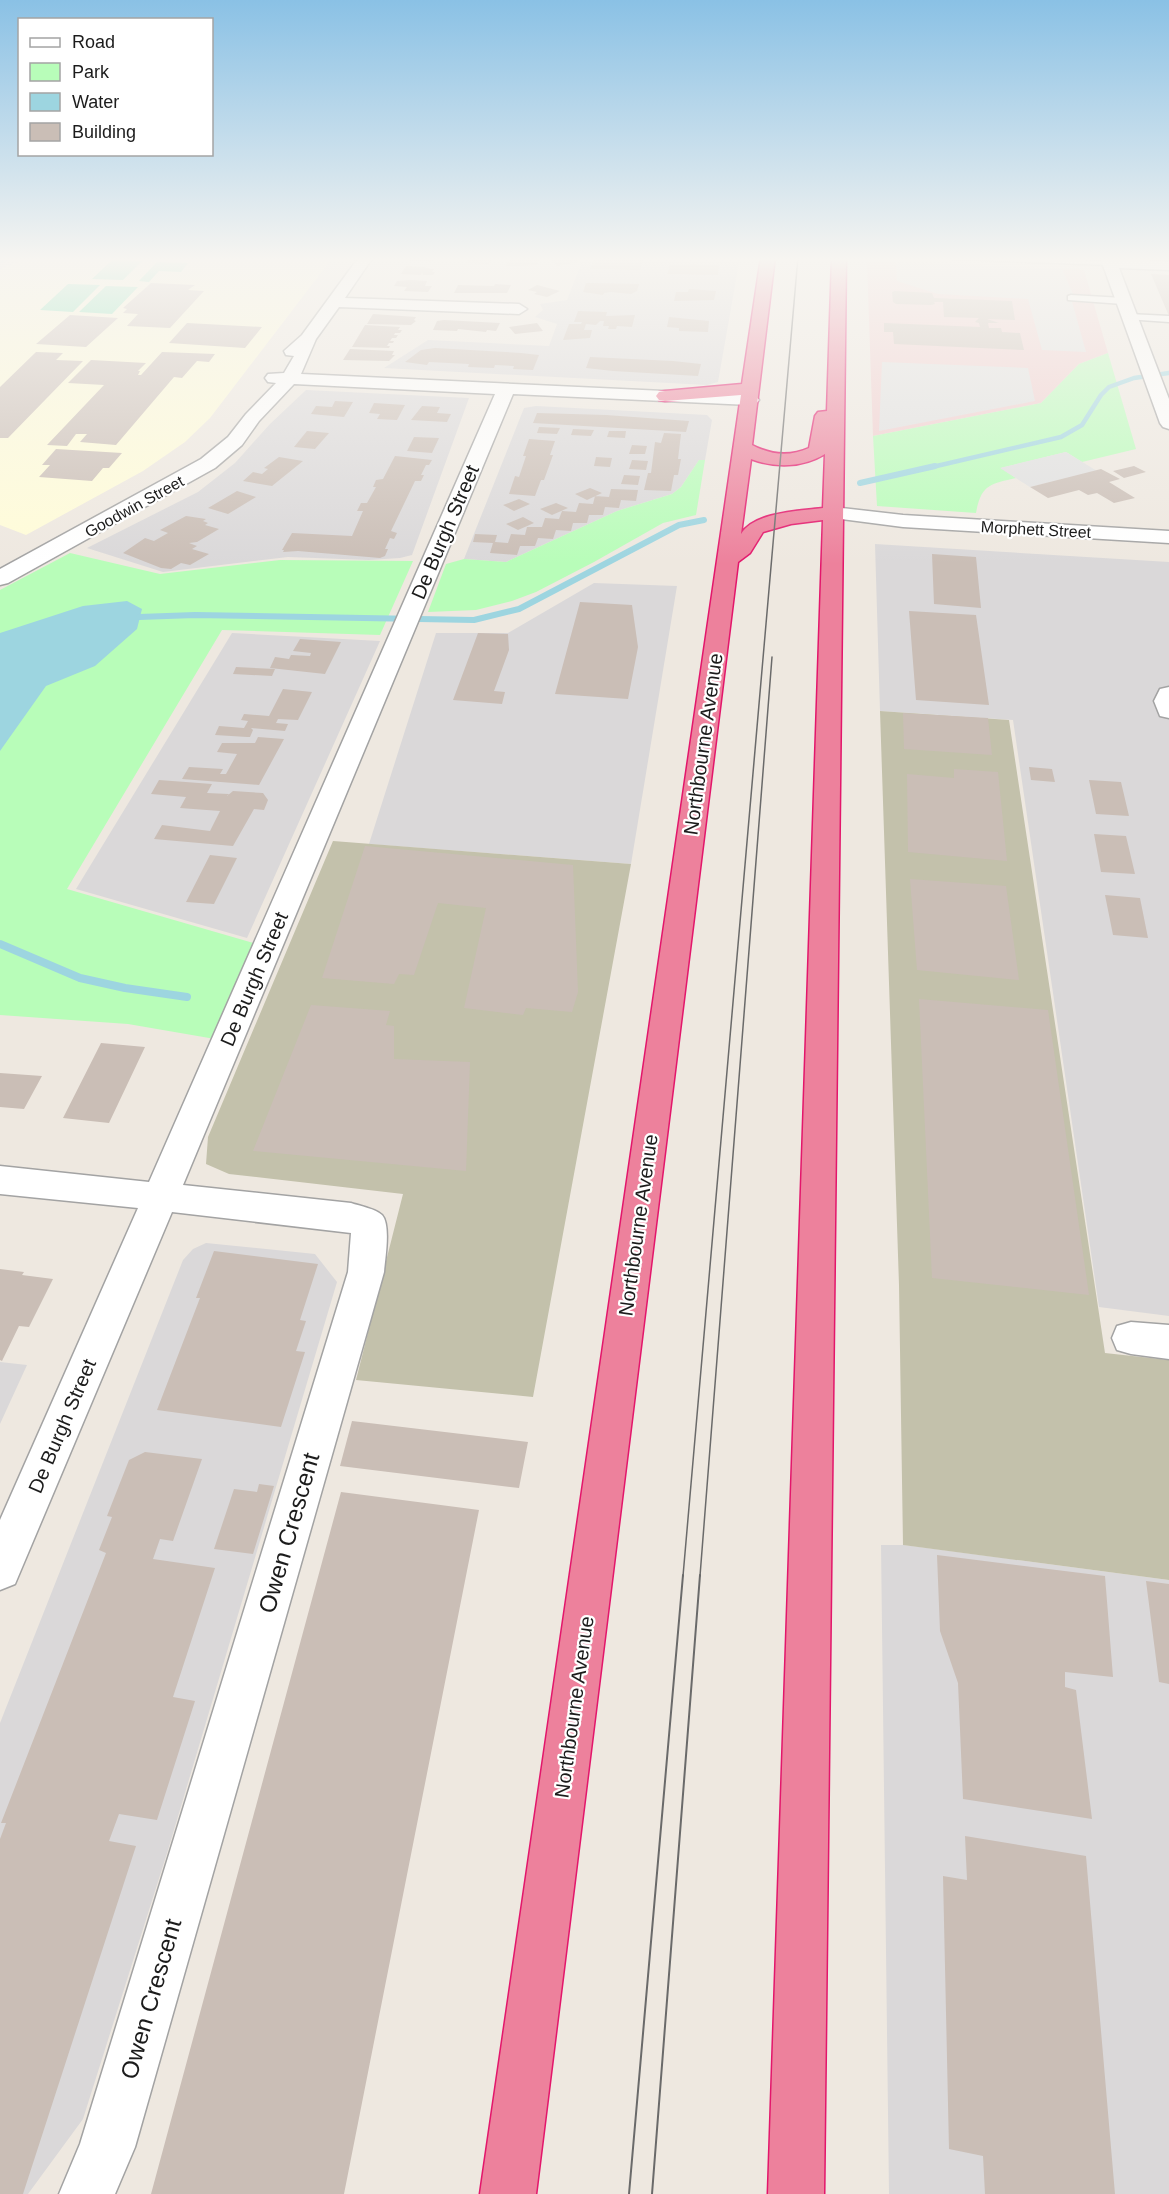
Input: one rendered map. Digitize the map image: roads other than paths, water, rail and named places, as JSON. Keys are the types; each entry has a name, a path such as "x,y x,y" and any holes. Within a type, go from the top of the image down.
{"highway":[{"name":"Northbourne Avenue","path":"508,2194 755,359"},
{"path":"796,2194 837,359"},
{"path":"743,448 769,459 788,461 809,456 818,451 821,425 837,374"},
{"path":"729,558 743,549 755,528 791,518 833,513"}],"street":[{"name":"Goodwin Street","path":"0,578 190,475 219,456 236,440 254,416 252,408 297,359"},
{"path":"1146,359 1169,423"},
{"path":"282,376 665,396 750,394"},
{"name":"De Burgh Street","path":"0,1569 506,388"},
{"name":"Morphett Street","path":"833,513 903,521 1169,537"},
{"name":"Morphett Street","path":"833,538 852,528 867,524 903,521"},
{"path":"1169,694 1166,700 1169,711"},
{"name":"Owen Crescent","path":"0,1180 351,1217 369,1225 370,1241 366,1272 107,2147 87,2194"},
{"path":"1131,1338 1169,1342"}],"water":[{"path":"127,601 142,609 137,629 95,666 46,686 0,751 0,633 83,606"}],"waterway":[{"path":"928,468 1061,437 1082,425 1101,395 1109,387 1134,378 1169,373"},
{"path":"860,483 935,466"},
{"path":"139,617 195,615 474,620 519,609 679,525 704,520"},
{"path":"0,944 80,978 125,988 187,997"}],"tram line":[{"path":"683,1576 789,359"},
{"path":"700,1576 772,657"},
{"path":"629,2194 683,1575"},
{"path":"652,2194 700,1575"}]}
